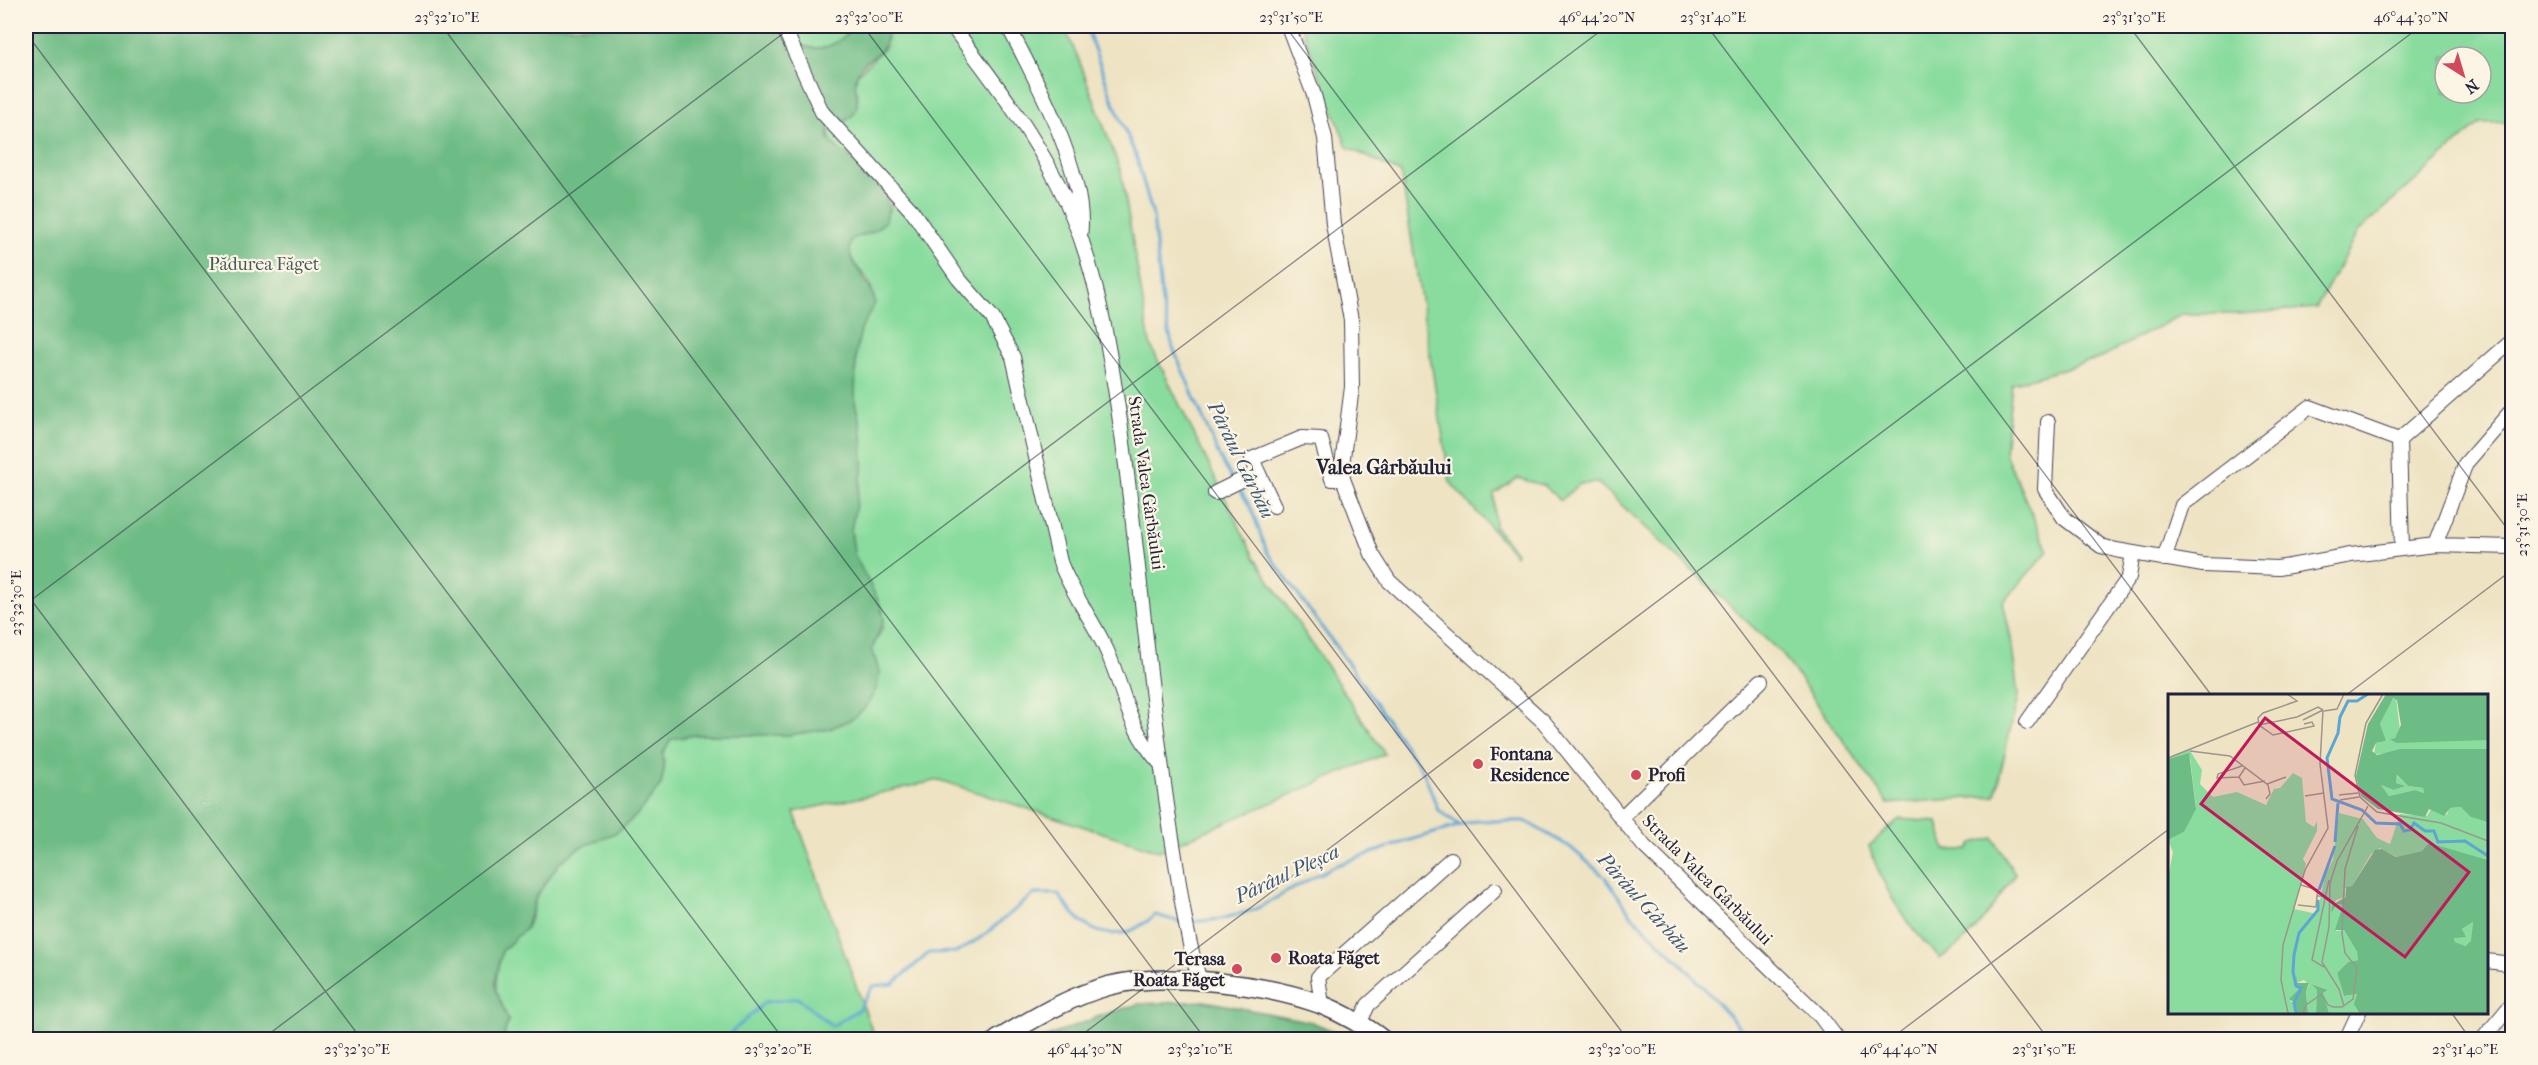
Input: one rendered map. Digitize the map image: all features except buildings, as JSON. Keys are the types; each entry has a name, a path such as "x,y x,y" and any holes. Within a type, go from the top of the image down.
{"main road":[{"path":"997,1040 1071,999 1109,986 1157,979 1200,981 1270,992 1322,1005 1359,1024 1383,1040"}],"street":[{"path":"783,26 822,112 912,211 958,278 992,317 1005,338 1015,367 1060,562 1071,589 1108,654 1131,721 1140,739 1160,763"},
{"name":"Strada Valea Gârbăului","path":"952,26 993,80 1059,185 1080,238 1112,360 1143,601 1160,763 1184,914 1200,981"},
{"path":"1008,26 1033,72 1055,122 1082,206 1080,238"},
{"path":"1274,506 1252,459 1302,438 1321,439 1332,479 1343,479 1342,465 1352,387 1352,320 1333,224 1325,138 1314,95 1288,26"},
{"path":"2399,440 2512,341"},
{"path":"2164,559 2182,505 2310,407 2399,440"},
{"path":"2435,545 2466,463 2512,410"},
{"path":"2048,422 2045,489 2064,518 2101,546 2133,554 2203,565 2278,568 2435,545 2512,547"},
{"path":"2399,440 2402,549"},
{"path":"1215,493 1258,472"},
{"name":"Strada Valea Gârbăului","path":"1343,479 1372,554 1389,580 1544,722 1621,818 1667,870 1798,995 1838,1040"},
{"path":"2027,722 2129,578 2133,554"},
{"path":"1621,818 1761,681"},
{"path":"1322,1005 1318,977 1451,859"},
{"path":"1359,1024 1368,1005 1495,890"},
{"path":"2487,962 2512,964"},
{"path":"2482,1040 2512,1004"},
{"path":"2346,1040 2358,1014"}],"green space":[{"name":"Pădurea Făget","path":"26,26 786,26 796,43 821,48 835,43 854,26 888,26 880,51 862,66 857,74 856,110 848,119 831,124 828,136 844,154 871,172 882,185 888,200 886,221 874,231 852,239 850,247 854,262 869,286 875,303 861,329 856,353 855,402 862,433 863,466 851,530 854,554 880,604 884,619 872,649 879,672 877,687 865,708 852,719 829,729 788,735 695,735 671,739 663,753 664,769 661,785 651,798 635,817 617,832 579,848 559,863 536,897 526,928 502,951 495,982 508,1020 503,1039 26,1039"},
{"path":"786,26 854,26 835,43 813,48 796,43"},
{"path":"888,26 1063,26 1077,55 1121,172 1150,344 1254,557 1385,754 1159,851 939,780 794,812 875,1039 503,1039 508,1020 496,990 497,966 502,951 530,921 536,897 559,863 579,848 617,832 646,804 661,785 664,769 663,753 671,739 695,735 788,735 829,729 844,723 869,702 877,687 877,664 872,649 883,627 883,611 854,554 851,530 863,466 862,433 855,402 856,353 861,329 875,302 868,280 850,257 849,246 851,239 877,229 891,203 887,190 877,178 836,147 829,136 831,124 848,120 858,99 855,83 857,75 886,46"},
{"path":"1301,26 2512,26 2512,122 2480,123 2358,232 2316,308 2239,314 2182,314 2100,358 2012,384 2005,453 2048,551 2003,602 2011,639 2018,696 1995,796 1888,804 1783,655 1598,483 1580,484 1560,501 1545,486 1518,478 1494,494 1495,527 1516,552 1515,555 1450,482 1401,173 1347,147"},
{"path":"1899,819 1938,822 1945,850 1968,850 1973,843 1993,838 2015,874 1973,932 1940,958 1916,933 1897,907 1882,879 1869,846"},
{"path":"1205,1001 1312,1022 1352,1039 1042,1039 1138,1004"}],"waterway":[{"name":"Pârâul Gârbău","path":"1086,26 1136,156 1153,216 1162,303 1173,348 1220,458 1233,480"},
{"name":"Pârâul Gârbău","path":"1237,485 1251,508 1267,552 1424,773 1438,810 1459,825"},
{"name":"Pârâul Gârbău","path":"1190,922 1221,919 1254,910 1334,866 1407,841 1475,821 1525,821 1570,847 1605,877 1633,917 1683,965 1751,1040"},
{"name":"Pârâul Pleșca","path":"723,1040 765,1002 798,998 832,1026 858,1010 873,986 893,984 929,953 957,952 983,936 1034,894 1058,894 1086,925 1104,933 1115,934 1131,931 1156,915 1180,922"}],"place":[{"name":"Fontana Residence","path":"1478,764"},
{"name":"Profi","path":"1636,775"},
{"name":"Roata Făget","path":"1276,958"},
{"name":"Terasa Roata Făget","path":"1237,969"}],"district":[{"name":"Valea Gârbăului","path":"1384,467"}]}
